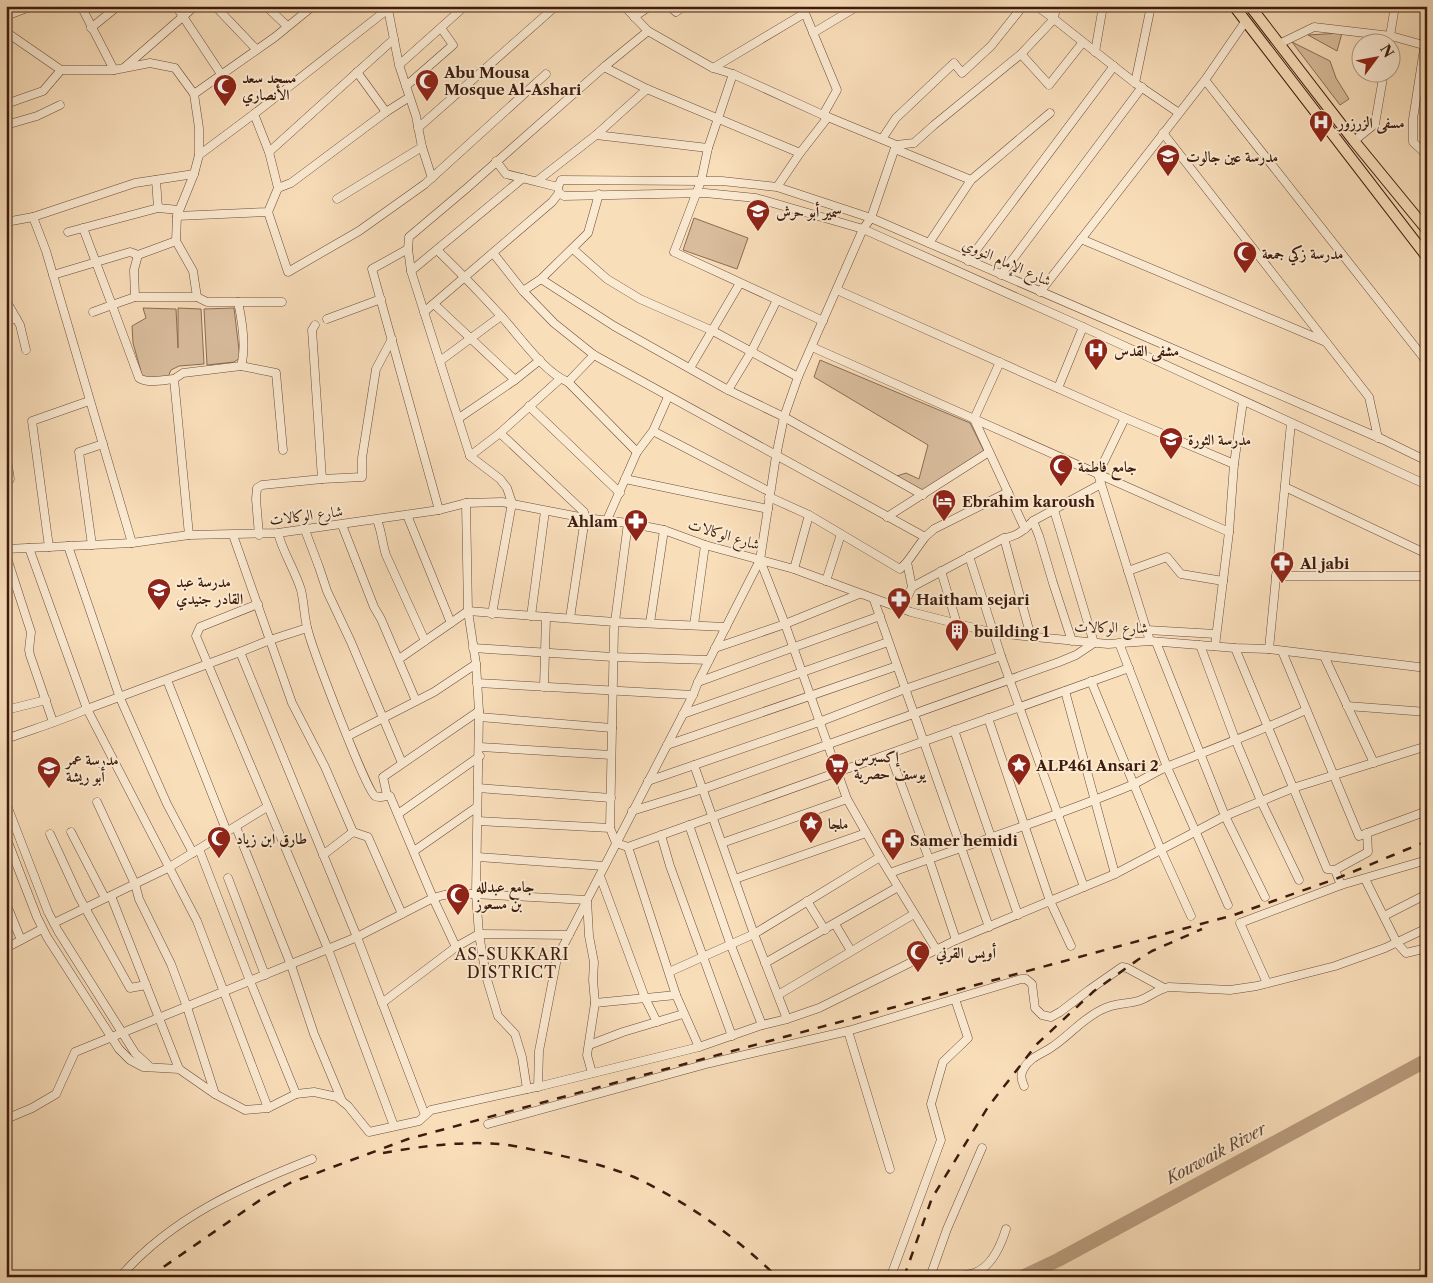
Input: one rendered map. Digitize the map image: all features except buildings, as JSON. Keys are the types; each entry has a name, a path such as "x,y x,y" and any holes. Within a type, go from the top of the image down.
{"main road":[{"path":"1234,6 1427,257"},
{"path":"1250,6 1354,141 1427,230"}],"street":[{"path":"6,16 32,6"},
{"path":"81,6 114,70"},
{"path":"91,28 118,6"},
{"path":"176,6 221,74"},
{"path":"123,68 195,6"},
{"path":"215,6 256,49"},
{"path":"266,6 287,26"},
{"path":"194,94 313,6"},
{"path":"399,65 465,6"},
{"path":"418,128 556,6"},
{"path":"624,6 648,32 713,68 732,74 882,139 971,180"},
{"path":"634,17 650,6"},
{"path":"669,6 676,12 684,6"},
{"path":"813,33 858,6"},
{"path":"882,139 896,118 954,63 962,73 991,46 1023,6"},
{"path":"1037,6 1094,52 1179,113"},
{"path":"896,147 914,143 1021,54 1054,19 1056,6"},
{"path":"1094,52 1103,6"},
{"path":"1000,275 1138,85 1150,6"},
{"path":"1391,32 1395,6"},
{"path":"390,8 399,65 408,98 416,116 422,147 432,178"},
{"path":"199,155 390,8"},
{"path":"713,68 805,8 813,33 838,90 826,116 777,187"},
{"path":"1040,292 1205,80 1245,22"},
{"path":"1279,44 1314,27 1350,33"},
{"path":"406,86 453,45 441,28"},
{"path":"1427,30 1413,119 1413,142 1427,155"},
{"path":"6,32 61,70 114,70 150,63 175,68 194,94 199,128 199,155 194,174 178,213 176,241 193,271 197,297"},
{"path":"492,614 512,503 507,488 500,479 470,456 412,271 408,249 409,236 467,188 604,67 648,32"},
{"path":"269,152 394,39"},
{"path":"1400,41 1426,45"},
{"path":"1021,54 1049,85 1083,42"},
{"path":"968,261 1114,66"},
{"path":"604,67 647,88 800,153"},
{"path":"6,104 43,91 61,70"},
{"path":"357,72 386,112"},
{"path":"254,114 269,152 278,188 268,212 288,272 359,231 432,178 546,74"},
{"path":"732,74 708,148 697,193 674,252 823,321"},
{"path":"1205,80 1427,362"},
{"path":"1354,141 1375,124 1382,82"},
{"path":"537,181 596,135 647,88"},
{"path":"278,188 291,183 386,112 408,98"},
{"path":"6,126 37,116 60,105"},
{"path":"929,243 971,180 1050,113"},
{"path":"1163,133 1369,397 1378,438"},
{"path":"596,135 708,148"},
{"path":"337,199 422,147"},
{"path":"538,1087 539,1051 557,958 693,695 708,660 760,560 784,417 798,377 863,229 871,218 896,147"},
{"path":"496,161 506,174 537,181 559,190 564,196 697,193 756,198 863,229 1083,327 1427,485"},
{"path":"6,222 33,217 134,183 194,174"},
{"path":"412,271 522,178"},
{"path":"156,180 158,208"},
{"name":"شارع الإمام النووي","path":"559,190 561,180 701,180 777,187 871,218 1378,438 1427,462"},
{"path":"424,312 552,202 559,190"},
{"path":"522,291 541,279 588,233 599,194"},
{"path":"68,232 158,208 178,213 268,212"},
{"path":"33,217 52,274 132,543"},
{"path":"84,228 139,378 143,381 174,379 183,372 241,366 276,373 283,450"},
{"path":"1081,239 1326,342"},
{"path":"52,274 130,252 138,255 176,241"},
{"path":"573,248 607,278 640,299 713,331 798,377"},
{"path":"408,249 372,269 439,510"},
{"path":"437,250 465,277 540,360 564,380 637,452"},
{"path":"493,253 522,291 554,322 594,355 925,537"},
{"path":"135,297 134,270 138,255"},
{"path":"541,279 614,326 728,390 784,417 923,495"},
{"path":"690,368 740,283"},
{"path":"6,289 8,304 20,325 26,350"},
{"path":"837,290 1125,418 1234,464"},
{"path":"93,312 135,297 197,297 207,302 282,302"},
{"path":"327,319 381,299"},
{"path":"728,390 751,352 777,300"},
{"path":"238,302 241,318 243,359 241,366"},
{"path":"434,304 515,380"},
{"path":"440,361 501,316"},
{"path":"6,322 16,318"},
{"path":"315,325 312,330 312,344 322,479"},
{"path":"1058,388 1083,327"},
{"path":"259,535 256,499 257,488 262,485 362,477 362,458 376,368 392,339"},
{"path":"812,346 1229,532"},
{"path":"470,456 500,433 529,406 594,355"},
{"path":"459,418 515,380 540,360"},
{"path":"1000,362 974,418 1025,529"},
{"path":"174,379 189,535"},
{"path":"608,520 637,452 653,431 668,397"},
{"path":"49,547 32,421 89,401"},
{"path":"1215,646 1242,401"},
{"path":"529,406 620,493"},
{"path":"1125,418 1098,474 1147,630 1201,754 1225,816 1265,898"},
{"path":"1269,649 1291,423"},
{"path":"653,431 808,515 900,569 925,537 934,529 1008,492"},
{"path":"500,433 584,512 585,518 570,618"},
{"path":"92,545 79,452 103,444"},
{"path":"887,517 989,452"},
{"path":"6,453 10,479 6,486"},
{"path":"625,479 768,509"},
{"path":"912,587 1004,538 1013,537 1025,529 1032,521 1101,484"},
{"path":"1285,487 1427,554"},
{"name":"شارع الوكالات","path":"6,549 132,543 189,535 278,534 377,520 466,504 497,501 585,518 628,523 664,530 705,545 794,569 902,609 994,633 1094,643 1153,641 1269,649 1427,668"},
{"path":"466,504 468,611 476,664 480,746 476,894 479,934 486,976 493,1000 498,1016 515,1034 522,1057 527,1089"},
{"path":"531,616 545,510"},
{"path":"632,811 703,789 914,714 1067,658 1094,643 1054,510"},
{"path":"407,515 451,623"},
{"path":"794,569 808,515"},
{"path":"377,520 382,532 382,542 386,555 425,641"},
{"path":"1032,521 1039,536 1072,641"},
{"path":"628,523 615,622 610,828 616,843 628,847 1128,668"},
{"path":"342,525 374,607 399,659 416,701"},
{"path":"305,530 320,567 327,592 351,642 402,762"},
{"path":"650,623 664,530"},
{"path":"278,534 301,590 307,628 320,668 348,736 372,792 379,798 387,795"},
{"path":"826,581 840,534"},
{"path":"233,535 292,703 326,767 353,832 368,837 402,914"},
{"path":"1004,538 1032,637"},
{"path":"694,625 705,545"},
{"path":"68,546 120,698 167,804 196,851 296,1094"},
{"path":"29,548 87,709 196,921 268,1108"},
{"path":"6,555 31,632 29,650 53,722"},
{"path":"969,556 1001,656 1084,887"},
{"path":"1128,571 1167,557 1181,574 1223,581"},
{"path":"760,560 794,648 847,799 936,949"},
{"path":"902,609 912,587 907,562"},
{"path":"941,571 957,624"},
{"path":"1276,576 1427,576"},
{"path":"715,648 785,624 859,594"},
{"path":"874,600 989,927"},
{"path":"258,604 200,627 196,636 328,949 394,1126"},
{"path":"399,659 468,611 615,622 726,627"},
{"path":"698,682 880,616"},
{"path":"544,687 546,617"},
{"path":"6,739 53,722 65,720 87,709 270,640 307,628"},
{"path":"1147,630 1216,634"},
{"path":"683,714 888,642"},
{"path":"1119,643 1167,767 1228,905"},
{"path":"1200,645 1235,739 1261,801 1299,880"},
{"path":"473,648 613,657 708,660"},
{"path":"1235,648 1327,869 1335,870 1368,852 1367,833"},
{"path":"1282,651 1358,836 1427,811"},
{"path":"240,652 357,937 425,1115"},
{"path":"648,781 1001,656"},
{"path":"1324,656 1374,763"},
{"path":"348,736 416,701 476,664"},
{"path":"667,744 897,666"},
{"path":"167,680 228,832"},
{"path":"1092,681 1133,784 1191,916"},
{"path":"476,683 693,695"},
{"path":"1065,691 1115,874"},
{"path":"6,710 46,700"},
{"path":"1347,706 1427,712"},
{"path":"890,873 1058,814 1133,784 1167,767 1235,739 1268,728 1306,710"},
{"path":"456,947 390,796 387,795 382,777 402,762 479,714 612,728"},
{"path":"988,718 1050,902 1070,946"},
{"path":"954,730 1018,915"},
{"path":"480,746 611,755"},
{"path":"6,837 42,929 119,1049 130,1060 139,1065 152,1068 179,1069 215,1094 245,1110 268,1108 296,1094 314,1092 337,1097 348,1106 369,1132 419,1121 431,1110 538,1087 699,1047 819,1008 936,949 1115,874 1225,816 1293,788 1427,746"},
{"path":"890,754 929,859 956,940"},
{"path":"398,814 480,756"},
{"path":"694,765 754,934 787,1019"},
{"path":"478,788 611,798"},
{"path":"722,843 847,799"},
{"path":"97,802 135,884 139,899 171,964 215,1094"},
{"path":"6,803 54,923 135,1053 152,1068"},
{"path":"54,923 168,868 267,806"},
{"path":"414,851 478,806"},
{"path":"478,821 610,828"},
{"path":"690,825 730,943 762,1025"},
{"path":"236,827 291,965 314,1034 342,1101"},
{"path":"72,832 108,897 146,985 179,1069"},
{"path":"323,855 353,832"},
{"path":"735,879 866,833"},
{"path":"50,834 85,908 130,988 146,985"},
{"path":"661,835 670,866 732,1036"},
{"path":"628,847 676,995 699,1047"},
{"path":"478,857 604,866"},
{"path":"669,972 730,943 754,934 880,857"},
{"path":"1268,983 1240,923 1342,885 1427,860"},
{"path":"1335,870 1342,885"},
{"path":"600,876 644,998 657,1022"},
{"path":"228,878 265,976"},
{"path":"1365,879 1396,943 1406,953 1427,948"},
{"path":"765,963 898,887"},
{"path":"6,1119 32,1108 56,1094 75,1052 357,937 433,898 455,893 587,900"},
{"path":"1384,916 1427,894"},
{"path":"32,905 44,900"},
{"path":"587,900 589,936 594,962 595,1003 587,1055 592,1073"},
{"path":"807,901 825,930"},
{"path":"6,903 22,940"},
{"path":"778,995 914,914"},
{"path":"835,924 851,951"},
{"path":"1024,1086 1022,1074 1030,1060 1052,1047 1087,1018 1114,1004 1140,1001 1164,988 1174,986 1230,990 1268,983 1335,966 1396,943 1427,928"},
{"path":"6,948 42,929"},
{"path":"382,1003 456,947 479,934 570,935"},
{"path":"488,1124 710,1064 848,1031 1021,979 1026,979 1032,986 1035,1008 1042,1015 1051,1017 1122,967 1164,988"},
{"path":"595,1003 676,995"},
{"path":"894,1277 892,1272 941,1140 931,1104 943,1062 968,1038 955,999"},
{"path":"589,1045 622,1032 683,1014"},
{"path":"848,1031 890,1169"},
{"path":"930,1277 947,1229 982,1148"},
{"path":"120,1277 136,1259 168,1231 211,1204 262,1179 312,1159"},
{"path":"954,1277 976,1273 989,1263 1001,1244 1006,1229"}],"shaded area":[{"path":"1342,33 1337,51 1308,35"},
{"path":"1292,42 1330,61 1336,78 1349,99 1340,105"},
{"path":"694,218 748,238 737,269 683,250"},
{"path":"143,308 176,309 178,348 178,308 201,309 204,364 179,366 171,370 168,377 145,378 142,375 133,343 132,326 146,318"},
{"path":"234,308 240,358 234,362 207,365 204,309"},
{"path":"820,360 970,423 984,451 921,491 897,476 906,473 919,479 928,445 814,377"}],"waterway":[{"name":"Kouwaik River","path":"1022,1277 1058,1260 1427,1060"}],"railway":[{"path":"149,1277 263,1198 290,1183 408,1139 1234,915 1338,878 1427,841"},
{"path":"904,1277 932,1198 988,1107 1037,1044 1094,991 1139,959 1152,951 1202,929"},
{"path":"383,1153 442,1145 501,1144 560,1155 613,1169 634,1177 673,1197 710,1221 777,1277"}],"place":[{"name":"Abu Mousa Mosque Al-Ashari","path":"427,102"},
{"name":"مسجد سعد الأنصاري","path":"225,107"},
{"name":"مسفى الزرزور","path":"1321,143"},
{"name":"مدرسة عين جالوت","path":"1168,177"},
{"name":"سمير أبو حرش","path":"758,232"},
{"name":"مدرسة زكي جمعة","path":"1245,274"},
{"name":"مشفى القدس","path":"1096,371"},
{"name":"مدرسة الثورة","path":"1171,460"},
{"name":"جامع فاطمة","path":"1061,487"},
{"name":"Ebrahim karoush","path":"944,522"},
{"name":"Ahlam","path":"636,542"},
{"name":"Al jabi","path":"1282,584"},
{"name":"مدرسة عبد القادر جنيدي","path":"159,611"},
{"name":"Haitham sejari","path":"899,620"},
{"name":"building 1","path":"957,652"},
{"name":"إكسبرس يوسف حصرية","path":"837,786"},
{"name":"ALP461 Ansari 2","path":"1019,786"},
{"name":"مدرسة عمر أبو ريشة","path":"49,789"},
{"name":"ملجا","path":"811,844"},
{"name":"طارق ابن زياد","path":"219,859"},
{"name":"Samer hemidi","path":"893,861"},
{"name":"جامع عبدلله بن مسعوز","path":"458,916"},
{"name":"أويس القرني","path":"918,973"}],"district":[{"name":"AS-SUKKARI DISTRICT","path":"512,963"}]}
